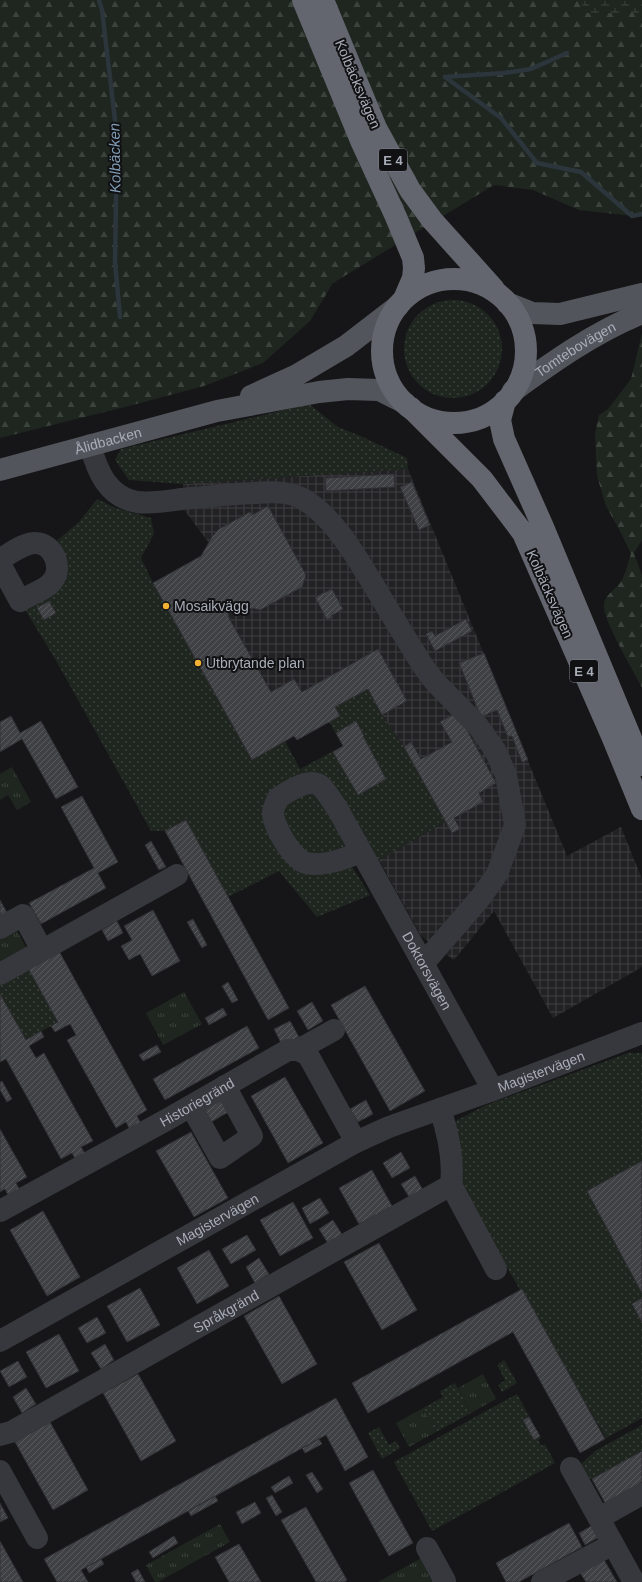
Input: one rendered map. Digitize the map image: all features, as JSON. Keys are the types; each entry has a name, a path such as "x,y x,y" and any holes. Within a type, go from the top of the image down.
{"highway":[{"name":"Kolbäcksvägen","path":"303,0 362,143 413,258 413,278 401,302"},
{"name":"Kolbäcksvägen","path":"324,0 376,128 410,190 432,220 504,300"},
{"name":"E 4","path":"454,279 467,280 480,284 504,300 519,320 523,331 525,347 522,371 509,396 494,410 468,421 453,422 432,419 408,406 390,384 383,362 382,349 383,336 389,320 401,302 412,292 430,283 454,279"},
{"name":"Kolbäcksvägen","path":"509,396 500,420 504,439 543,527 642,765"},
{"name":"Kolbäcksvägen","path":"408,406 482,479 524,534 612,736 642,809"}],"main road":[{"name":"Tomtebovägen","path":"504,300 532,313 560,314 642,294"},
{"name":"Ålidbacken","path":"217,411 297,375 346,346 401,302"},
{"name":"Tomtebovägen","path":"509,396 568,352 597,334 642,313"},
{"name":"Ålidbacken","path":"0,470 217,411 319,392 348,389 379,390 408,406"}],"street":[{"path":"90,445 96,466 102,477 111,488 124,497 136,502 154,502 240,494 287,493 300,498 311,506 328,520 350,548 423,666 435,682 478,726 495,750 506,775 515,825 497,874 481,897 424,964"},
{"path":"0,559 26,545 33,543 42,544 54,555 57,563 57,570 55,577 50,584 20,601 0,564"},
{"name":"Doktorsvägen","path":"361,852 493,1090"},
{"path":"0,974 177,875"},
{"path":"0,928 23,915 42,950"},
{"name":"Historiegränd","path":"0,1211 191,1106 288,1050 298,1050 334,1030"},
{"name":"Magistervägen","path":"0,1341 356,1142 389,1127 493,1090 642,1033"},
{"path":"298,1050 308,1055 356,1142"},
{"path":"191,1106 220,1158 252,1136 225,1086"},
{"path":"440,1109 450,1151 452,1176 451,1185 496,1269"},
{"name":"Språkgränd","path":"0,1435 11,1432 451,1185"},
{"path":"571,1468 634,1582"},
{"path":"0,1471 37,1538"},
{"path":"599,1518 642,1494"},
{"path":"542,1582 570,1575 613,1544"},
{"path":"427,1548 448,1582"}],"shaded area":[{"path":"408,469 567,856 621,827 642,879 642,967 553,1018 494,911 454,960 421,936 379,860 445,822 404,747 382,715 368,689 336,707 340,716 297,740 294,736 252,760 153,583 201,556 209,543 182,507 183,484"}],"green space":[{"path":"0,0 642,0 642,217 579,210 533,190 494,185 333,283 310,321 263,363 204,386 0,438"},
{"path":"581,0 642,0 642,13 584,13"},
{"path":"453,300 472,304 488,314 498,330 502,349 498,368 488,384 472,394 453,398 434,394 418,384 408,368 404,349 408,330 418,314 434,304"},
{"path":"642,333 642,540 634,553 642,576 642,688 619,646 605,612 605,600 622,580 631,554 606,506 597,476 595,434 599,415 608,409 631,379"},
{"path":"309,404 338,427 407,458 408,469 183,484 129,480 115,460 121,449"},
{"path":"97,499 116,508 151,518 154,534 141,558 153,583 251,759 285,741 300,769 343,746 329,722 340,716 335,707 368,689 382,715 404,747 445,822 379,860 361,852 347,859 370,895 317,917 279,871 228,897 186,820 165,831 151,831 58,664 20,601 50,584 48,548 79,522"},
{"path":"12,767 31,802 17,810 8,795 0,800 0,774"},
{"path":"15,927 28,951 0,967 0,935"},
{"path":"28,968 58,1022 26,1040 0,994 0,984"},
{"path":"184,992 202,1024 163,1045 146,1013"},
{"path":"628,1053 642,1053 642,1418 606,1438 458,1183 450,1124 486,1105"},
{"path":"504,1360 517,1383 502,1392 498,1385 505,1380 497,1365"},
{"path":"483,1374 496,1399 471,1413 458,1388"},
{"path":"455,1383 471,1413 436,1432 423,1408 443,1397 440,1391"},
{"path":"517,1394 541,1438 538,1440 542,1446 545,1444 555,1463 432,1531 394,1462"},
{"path":"423,1408 436,1432 409,1447 396,1423"},
{"path":"642,1425 642,1451 592,1479 582,1475 577,1468 595,1451"},
{"path":"379,1427 389,1445 396,1441 400,1448 382,1459 368,1433"},
{"path":"220,1524 230,1542 158,1582 155,1582 146,1565"},
{"path":"423,1557 436,1580 433,1582 378,1582"}],"building":[{"path":"394,474 395,487 326,491 325,478"},
{"path":"412,482 430,525 419,530 400,487"},
{"path":"268,506 306,575 302,587 260,610 252,608 243,611 228,609 229,618 271,692 294,679 302,692 378,649 407,701 382,715 368,689 335,707 340,716 297,740 294,736 252,760 153,583 201,556 212,537 219,529 250,512 252,515"},
{"path":"332,589 343,609 327,620 315,597"},
{"path":"49,601 56,613 44,620 37,608"},
{"path":"466,619 472,631 435,651 426,634 432,631 435,636"},
{"path":"484,653 528,760 522,762 512,736 508,737 497,710 481,717 459,663"},
{"path":"457,712 496,783 479,793 483,802 454,818 460,829 452,833 404,747 411,742 421,759 452,742 440,722"},
{"path":"11,716 20,733 41,721 78,787 56,799 22,739 0,752 0,722"},
{"path":"356,721 386,779 358,795 333,752 343,746 336,733"},
{"path":"82,796 118,862 98,873 106,888 41,924 29,903 94,868 61,807"},
{"path":"186,820 289,1008 268,1020 165,831"},
{"path":"151,841 166,867 159,870 145,845"},
{"path":"0,900 9,916 0,921"},
{"path":"153,910 180,961 152,976 140,954 129,960 121,946 132,940 124,926"},
{"path":"193,919 207,945 202,948 187,922"},
{"path":"117,921 123,933 108,941 102,930"},
{"path":"59,951 147,1110 137,1116 143,1127 132,1134 126,1122 116,1128 67,1040 76,1035 70,1024 55,1032 51,1026 58,1022 28,968"},
{"path":"228,982 238,1000 232,1003 222,986"},
{"path":"365,986 425,1091 390,1111 331,1005"},
{"path":"0,994 26,1040 41,1031 44,1037 29,1046 36,1058 44,1053 93,1141 81,1147 88,1158 78,1164 72,1153 61,1159 6,1059 0,1062"},
{"path":"312,1002 323,1021 308,1030 297,1011"},
{"path":"223,1008 227,1015 209,1025 205,1018"},
{"path":"290,1021 299,1037 282,1045 274,1029"},
{"path":"247,1026 259,1048 165,1100 153,1079"},
{"path":"157,1045 161,1052 143,1061 139,1055"},
{"path":"285,1077 323,1143 288,1163 251,1096"},
{"path":"2,1081 12,1099 7,1102 0,1090 0,1082"},
{"path":"222,1096 230,1111 206,1125 198,1110"},
{"path":"366,1100 373,1114 358,1122 350,1109"},
{"path":"0,1129 27,1177 16,1183 22,1194 11,1201 5,1189 0,1192"},
{"path":"191,1132 228,1198 194,1217 156,1151"},
{"path":"401,1152 410,1168 392,1178 383,1163"},
{"path":"642,1161 642,1293 587,1191"},
{"path":"372,1170 392,1206 359,1224 339,1188"},
{"path":"415,1176 424,1192 411,1200 401,1184"},
{"path":"320,1198 329,1213 310,1224 302,1208"},
{"path":"293,1202 313,1238 280,1256 260,1220"},
{"path":"43,1211 80,1277 47,1296 10,1230"},
{"path":"333,1220 343,1236 329,1245 319,1229"},
{"path":"247,1235 256,1250 231,1264 222,1249"},
{"path":"379,1243 417,1310 382,1330 344,1262"},
{"path":"209,1250 229,1286 197,1304 177,1268"},
{"path":"259,1258 269,1274 255,1283 246,1267"},
{"path":"140,1288 160,1325 127,1342 107,1306"},
{"path":"522,1289 605,1439 580,1453 513,1332 368,1413 352,1383"},
{"path":"279,1296 317,1364 282,1384 244,1316"},
{"path":"642,1298 642,1322 632,1304"},
{"path":"97,1317 106,1333 87,1343 78,1328"},
{"path":"59,1334 79,1371 46,1388 26,1352"},
{"path":"105,1344 114,1360 101,1369 91,1353"},
{"path":"18,1361 27,1377 9,1387 0,1371"},
{"path":"138,1374 176,1441 141,1461 103,1393"},
{"path":"26,1388 36,1404 22,1413 13,1397"},
{"path":"336,1398 368,1457 345,1471 326,1435 81,1570 88,1582 57,1582 44,1559"},
{"path":"529,1417 540,1436 534,1440 523,1420"},
{"path":"50,1422 88,1490 53,1510 15,1442"},
{"path":"319,1439 322,1444 305,1453 302,1448"},
{"path":"642,1451 642,1482 605,1503 592,1479"},
{"path":"373,1470 413,1543 389,1556 349,1483"},
{"path":"312,1472 323,1489 317,1493 306,1475"},
{"path":"289,1476 293,1483 275,1493 271,1487"},
{"path":"272,1495 282,1512 276,1516 266,1498"},
{"path":"215,1496 218,1501 191,1516 188,1511"},
{"path":"255,1502 261,1513 242,1524 236,1512"},
{"path":"0,1503 8,1518 0,1522"},
{"path":"306,1507 347,1580 344,1582 316,1582 281,1520"},
{"path":"569,1523 582,1547 519,1582 506,1582 496,1563"},
{"path":"593,1525 599,1537 585,1545 579,1533"},
{"path":"174,1536 178,1543 153,1558 149,1552"},
{"path":"0,1541 23,1582 0,1582"},
{"path":"239,1544 261,1582 229,1582 215,1557"},
{"path":"603,1558 617,1582 586,1582 579,1571"},
{"path":"101,1559 104,1564 89,1573 86,1567"},
{"path":"138,1569 145,1582 136,1582 131,1573"}],"waterway":[{"name":"Kolbäcken","path":"99,0 102,10 117,137 115,262 120,317"},
{"path":"445,77 504,73 531,69 567,53"},
{"path":"445,77 501,118 537,163 581,172 632,216 642,214"}],"place":[{"name":"Mosaikvägg","path":"166,606"},
{"name":"Utbrytande plan","path":"198,663"}]}
